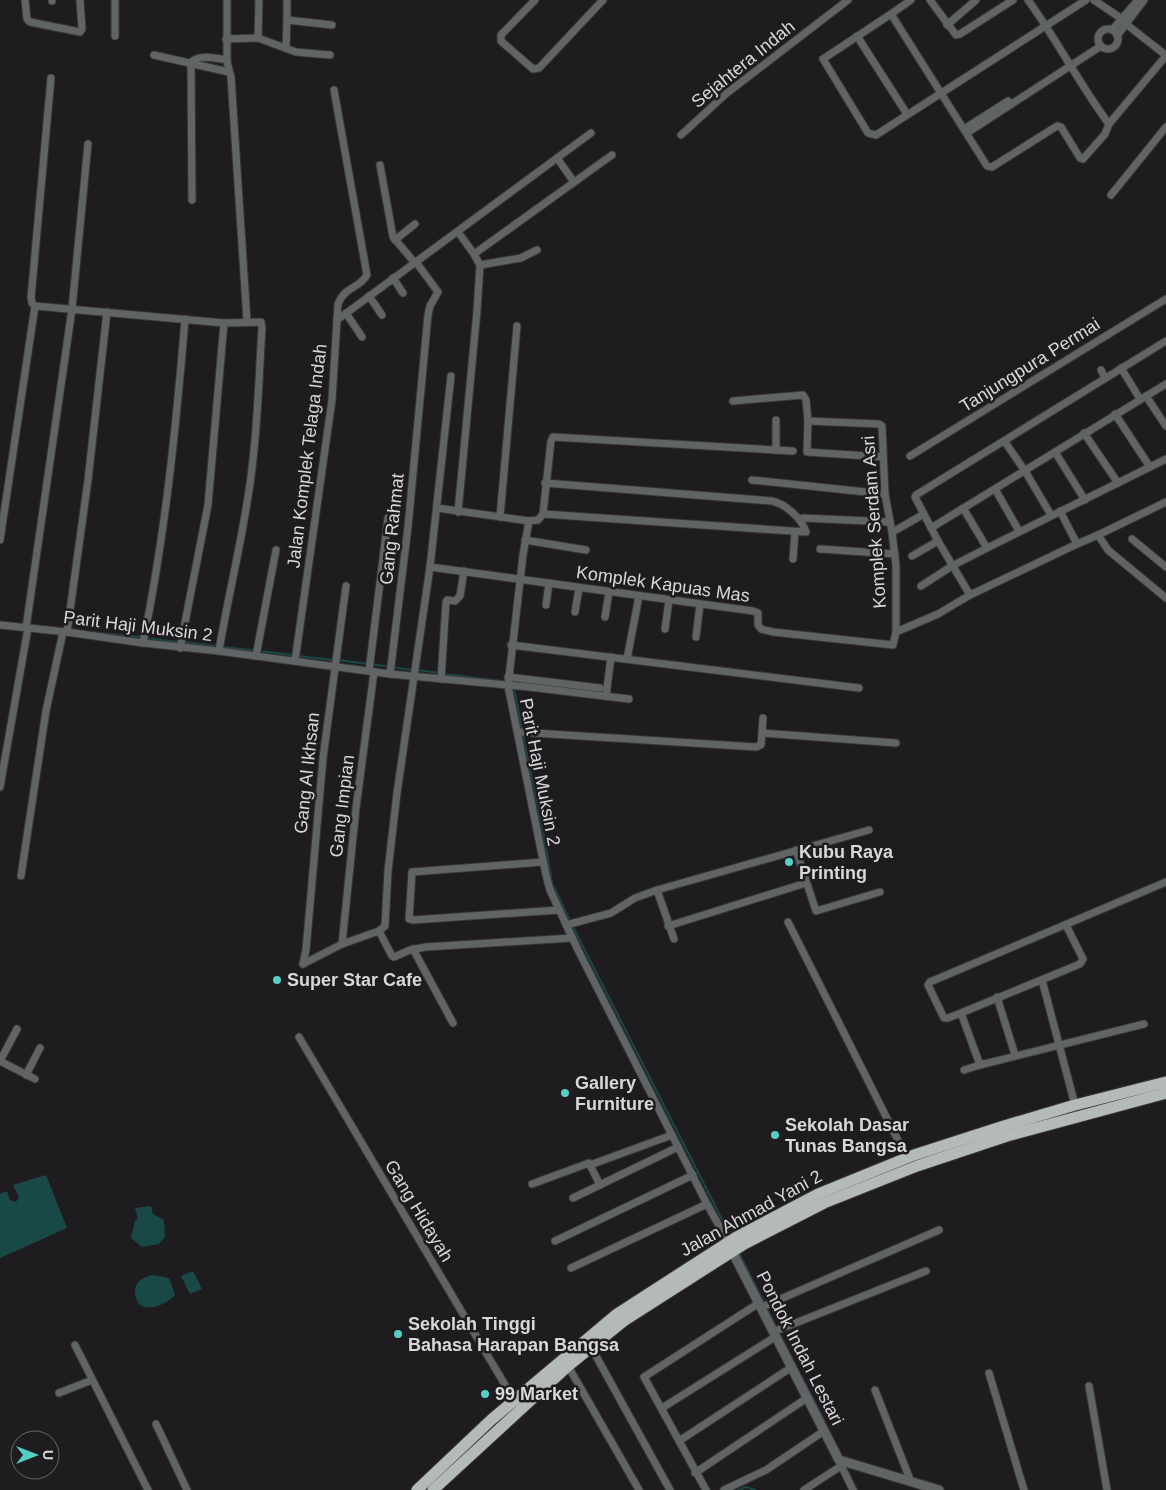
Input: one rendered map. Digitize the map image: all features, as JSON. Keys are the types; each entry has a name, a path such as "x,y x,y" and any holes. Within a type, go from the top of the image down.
{"highway":[{"name":"Jalan Ahmad Yani 2","path":"417,1490 514,1400 617,1314 824,1192 907,1158 1004,1126 1166,1082"},
{"name":"Jalan Ahmad Yani 2","path":"433,1490 498,1429 591,1347 625,1320 734,1244 824,1203 917,1166 1007,1136 1166,1094"}],"street":[{"path":"25,0 27,19 30,22 80,32 82,29 80,0"},
{"path":"228,0 226,60 231,77 247,321"},
{"path":"258,38 259,0"},
{"path":"286,48 287,0"},
{"path":"535,0 502,35 500,41 531,68 537,69 603,0"},
{"name":"Sejahtera Indah","path":"681,136 727,93 848,0"},
{"path":"911,0 823,59 868,133 876,135 940,92 1086,0"},
{"path":"930,0 955,35 958,35 1013,0"},
{"path":"947,25 976,0"},
{"path":"1028,0 1109,124"},
{"path":"891,14 987,166 992,167 1057,126 1061,127 1080,158 1083,159 1105,134 1109,124 1165,57 1163,53 1094,0"},
{"path":"1117,36 1112,30 1106,29 1100,32 1098,38 1100,44 1107,49 1114,47 1124,22 1138,0"},
{"path":"1112,30 1124,22 1144,0"},
{"path":"116,4 116,36"},
{"path":"287,20 332,25"},
{"path":"857,36 907,114"},
{"path":"226,38 258,38 296,52 330,55"},
{"path":"965,131 1100,44"},
{"path":"154,55 193,60 226,60"},
{"path":"193,60 229,72"},
{"path":"192,200 193,60"},
{"path":"0,540 35,306 31,298 50,78"},
{"name":"Jalan Komplek Telaga Indah","path":"296,657 331,408 335,372 337,320 341,296 364,280 367,272 334,90"},
{"path":"1111,195 1166,127"},
{"path":"337,320 591,133"},
{"path":"0,787 27,628 72,309 88,144"},
{"path":"474,254 612,155"},
{"path":"557,158 574,182"},
{"path":"380,165 393,237 416,262"},
{"path":"395,240 415,224"},
{"path":"458,232 480,265 458,512"},
{"path":"480,265 521,258 537,250"},
{"name":"Gang Rahmat","path":"390,674 422,388 428,315 431,303 438,292 416,262"},
{"path":"394,278 403,292"},
{"path":"369,296 382,315"},
{"name":"Tanjungpura Permai","path":"910,456 1166,299"},
{"path":"35,306 224,322 259,321 262,324 252,468 219,651"},
{"path":"21,876 46,711 65,632 88,480 107,312"},
{"path":"346,313 362,336"},
{"path":"143,643 161,546 169,488 186,319"},
{"path":"180,648 208,505 224,322"},
{"path":"500,517 517,326"},
{"path":"970,595 938,541 915,497 916,495 1166,342"},
{"path":"1121,368 1166,426"},
{"path":"1101,370 1105,378"},
{"path":"342,944 379,931 385,926 388,872 403,741 415,676 430,566 451,376"},
{"path":"931,528 1166,384"},
{"path":"733,401 803,395 806,400 808,421 807,452 883,458"},
{"path":"1115,414 1150,467"},
{"path":"776,420 776,450"},
{"name":"Komplek Serdam Asri","path":"808,421 881,425 885,494 895,554 896,632"},
{"path":"1084,433 1118,483"},
{"path":"437,508 529,521 538,520 542,514 553,437 793,451"},
{"path":"1005,442 1051,515"},
{"path":"1055,452 1085,500"},
{"path":"921,586 952,566 1019,531 1166,459"},
{"path":"752,480 885,494"},
{"path":"542,514 806,532 796,517 783,505 772,501 545,483"},
{"path":"995,489 1019,531"},
{"path":"896,632 938,614 970,595 1077,544 1098,536 1166,502"},
{"path":"963,508 987,548"},
{"path":"1060,511 1077,544"},
{"path":"896,530 924,514"},
{"name":"Gang Impian","path":"342,944 388,518"},
{"path":"803,518 890,522"},
{"path":"529,521 523,555 508,686 629,699"},
{"path":"793,559 794,532"},
{"path":"1098,536 1108,550 1166,597"},
{"path":"1132,539 1166,567"},
{"path":"525,540 586,550"},
{"path":"912,556 938,541"},
{"path":"820,549 895,554"},
{"path":"256,656 276,550"},
{"name":"Komplek Kapuas Mas","path":"430,566 758,613 758,626 761,629 773,632 890,646 894,644 896,632"},
{"path":"442,675 446,602 447,600 455,601 460,596 464,571"},
{"path":"546,605 549,583"},
{"name":"Gang Al Ikhsan","path":"342,944 303,964 306,950 323,758 346,586"},
{"path":"575,612 579,588"},
{"path":"605,617 609,592"},
{"path":"628,659 639,596"},
{"path":"665,629 669,600"},
{"path":"696,637 700,604"},
{"name":"Parit Haji Muksin 2","path":"0,625 180,648 256,656 296,657 335,666 390,674 415,676 442,675 508,686 543,862 550,890 558,910 706,1204 734,1244"},
{"path":"512,645 859,688"},
{"path":"606,696 611,657"},
{"path":"508,677 600,688"},
{"path":"518,732 756,748 761,745 763,718"},
{"path":"762,733 896,742"},
{"path":"566,925 610,914 636,898 657,890 869,830"},
{"path":"796,850 816,911 880,892"},
{"path":"543,862 412,872 409,919 558,910"},
{"path":"1066,925 1083,959 1082,962 961,1014 944,1018 928,983 1166,882"},
{"path":"668,926 806,883"},
{"path":"657,890 674,940"},
{"path":"788,922 907,1158"},
{"path":"379,931 393,957 413,949 489,942 572,938"},
{"path":"413,949 453,1023"},
{"path":"1042,980 1076,1105"},
{"path":"997,997 1015,1055"},
{"path":"961,1014 978,1063 983,1064"},
{"path":"964,1070 1015,1055 1144,1024"},
{"path":"17,1029 0,1062 35,1079"},
{"name":"Gang Hidayah","path":"299,1037 514,1400"},
{"path":"26,1075 40,1048"},
{"path":"532,1184 672,1136"},
{"path":"573,1198 678,1147"},
{"path":"590,1165 600,1185"},
{"path":"555,1241 693,1175"},
{"path":"571,1268 706,1204"},
{"path":"706,1490 695,1473 662,1408 644,1379 645,1376 761,1305 939,1230"},
{"name":"Pondok Indah Lestari","path":"734,1244 774,1334 840,1463"},
{"path":"662,1408 774,1334 926,1271"},
{"path":"75,1345 148,1490"},
{"path":"591,1347 670,1490"},
{"path":"568,1366 639,1490"},
{"path":"679,1441 792,1367"},
{"path":"989,1373 1024,1490"},
{"path":"59,1393 92,1380"},
{"path":"1088,1386 1107,1490"},
{"path":"875,1390 911,1482"},
{"path":"695,1473 807,1398"},
{"path":"156,1424 187,1490"},
{"path":"724,1490 766,1470 824,1431"},
{"path":"840,1463 939,1490"},
{"path":"804,1490 840,1463"},
{"path":"840,1463 853,1490"}],"shaded area":[{"path":"46,1175 67,1228 0,1258 0,1194 7,1191 10,1200 16,1202 19,1197 13,1185"},
{"path":"151,1206 153,1214 164,1220 165,1237 159,1244 142,1247 131,1238 135,1221 138,1218 135,1208"},
{"path":"193,1271 202,1289 190,1294 181,1276"},
{"path":"152,1275 169,1278 175,1295 158,1306 143,1307 136,1298 135,1288 138,1282"}],"waterway":[{"path":"90,632 142,637"},
{"path":"146,638 177,642"},
{"path":"184,642 216,646"},
{"path":"224,647 293,655"},
{"path":"298,656 333,660"},
{"path":"338,660 368,664"},
{"path":"373,665 388,666"},
{"path":"392,667 412,670"},
{"path":"417,670 440,673"},
{"path":"444,674 502,681"},
{"path":"514,688 522,730"},
{"path":"523,735 552,883 570,921"},
{"path":"572,925 730,1235"},
{"path":"739,1253 765,1304"},
{"path":"767,1308 777,1329"},
{"path":"779,1333 825,1422"},
{"path":"845,1465 857,1490"},
{"path":"738,1490 746,1487 755,1490"}],"place":[{"name":"Kubu Raya Printing","path":"789,862"},
{"name":"Super Star Cafe","path":"277,980"},
{"name":"Gallery Furniture","path":"565,1093"},
{"name":"Sekolah Dasar Tunas Bangsa","path":"775,1135"},
{"name":"Sekolah Tinggi Bahasa Harapan Bangsa","path":"398,1334"},
{"name":"99 Market","path":"485,1394"}]}
